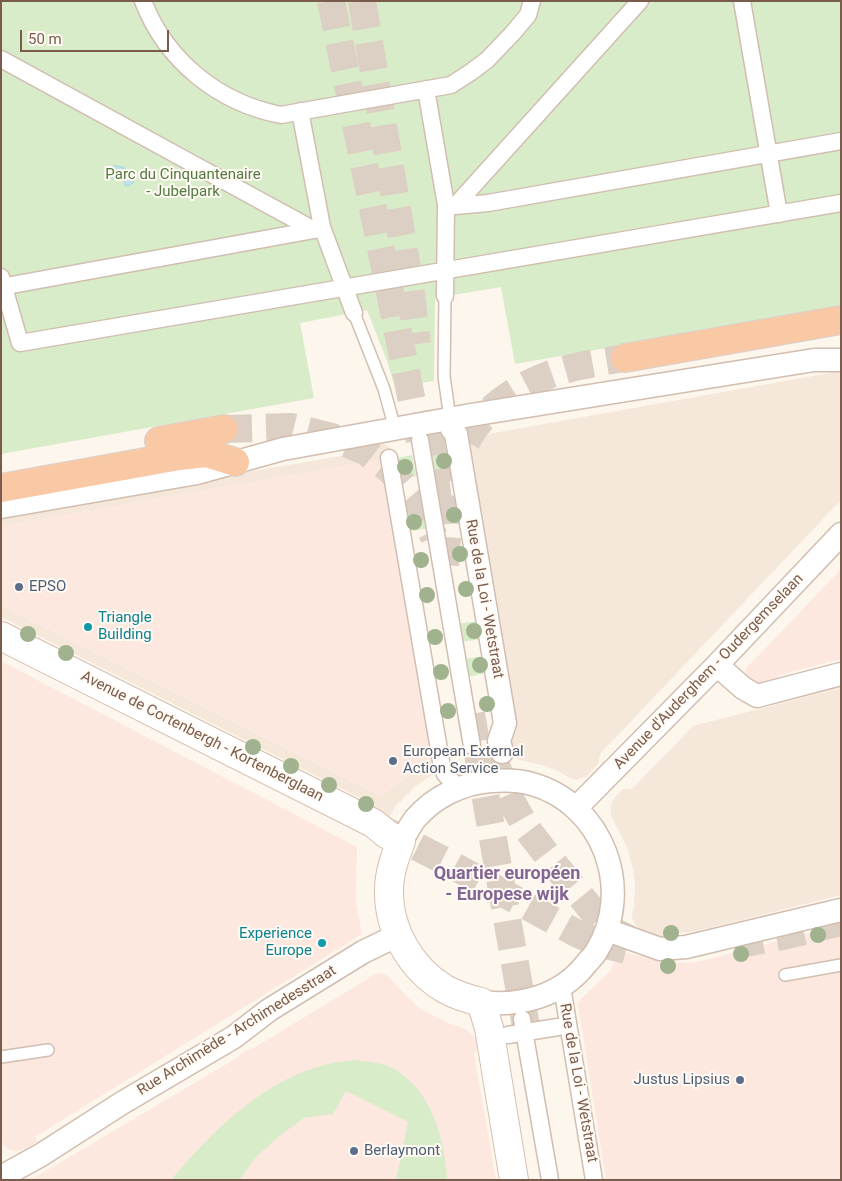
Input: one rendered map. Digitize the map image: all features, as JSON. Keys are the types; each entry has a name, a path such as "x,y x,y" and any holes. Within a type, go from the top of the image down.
{"highway":[{"path":"625,358 841,320"},
{"path":"1,469 44,463 224,429"},
{"path":"1,488 179,456 206,453 235,462"}],"main road":[{"name":"Avenue de Cortenbergh - Kortenberglaan","path":"1,636 373,823 388,835 401,841"},
{"path":"401,841 394,857 389,890 394,923 409,956 425,974 444,988 466,998 481,1002 489,1028 514,1180"}],"street":[{"path":"143,1 154,26 170,50 193,73 221,93 249,107 281,115 451,85 487,60 528,15 532,1"},
{"path":"451,206 640,1"},
{"path":"742,1 779,214"},
{"path":"1,59 318,228"},
{"path":"426,89 451,206 445,296"},
{"path":"300,111 318,228 354,313"},
{"path":"451,206 488,203 841,141"},
{"path":"318,228 2,283 20,342 841,203"},
{"path":"814,360 841,345"},
{"path":"1,507 197,473 283,449 450,419 814,360 841,360"},
{"name":"Rue de la Loi - Wetstraat","path":"450,419 452,429 456,434 505,723 499,741 508,780"},
{"path":"420,440 472,746"},
{"path":"389,458 442,767 445,774 458,788"},
{"name":"Avenue d'Auderghem - Oudergemselaan","path":"576,808 717,665 841,534"},
{"path":"717,665 743,688 757,696 841,674"},
{"path":"401,841 415,819 435,801 458,788 478,782 508,780 532,784 556,794 576,808 599,837 610,867 613,883 612,907 607,930 596,952 580,972 562,987 542,996 519,1002 496,1004 481,1002"},
{"path":"607,930 660,949 686,947 841,910"},
{"name":"Rue Archimède - Archimedesstraat","path":"1,1177 41,1155 122,1103 234,1037 269,1010 363,952 398,935"},
{"name":"Rue de la Loi - Wetstraat","path":"562,987 594,1180"},
{"path":"508,1035 523,1026 558,1027"},
{"path":"523,1026 550,1180"}],"lane":[{"path":"445,296 444,376 450,419"},
{"path":"354,313 384,389 395,429"},
{"path":"785,975 841,965"},
{"path":"1,1057 48,1050"}],"shaded area":[{"path":"841,371 841,500 600,754 598,764 587,776 577,780 570,778 545,766 519,760 510,754 467,433 472,430 486,428 488,434"},
{"path":"383,444 393,451 449,761 449,766 416,786 395,807 388,819 362,806 364,800 1,617 1,605 381,796 432,758 380,460 1,526 1,515 363,452 362,446"},
{"name":"Triangle Building","path":"380,459 432,758 381,796 1,605 1,526"},
{"path":"841,569 841,659 779,675 780,680 756,685 746,677 747,667"},
{"path":"1,661 357,847 356,902 362,934 35,1137 37,1142 23,1150 15,1151 8,1149 1,1141"},
{"path":"841,688 841,895 709,928 677,933 676,938 648,933 636,927 632,918 635,884 633,869 627,847 611,815 610,807 613,800 623,789 632,789 693,726"},
{"path":"841,925 841,1180 606,1180 578,1004 610,971 619,954 627,953 666,962 687,963"},
{"path":"380,973 387,975 421,1009 450,1024 464,1028 477,1040 479,1047 474,1054 496,1180 19,1180 39,1175 240,1056 240,1054 252,1049"}],"green space":[{"name":"Parc du Cinquantenaire - Jubelpark","path":"1,1 841,1 841,307 515,364 501,287 435,298 434,381 395,387 367,310 300,323 314,398 1,454"},
{"path":"447,449 451,470 434,473 430,452"},
{"path":"412,455 416,476 402,479 398,458"},
{"path":"428,510 431,528 411,531 408,514"},
{"path":"478,621 481,639 461,642 457,624"},
{"path":"484,656 487,673 467,677 464,659"},
{"path":"356,1060 390,1067 416,1087 426,1100 439,1131 446,1164 447,1180 396,1180 408,1122 346,1091 333,1114 304,1118 257,1156 239,1180 171,1180 223,1124 264,1093 286,1080 309,1070 336,1062"}],"water":[{"path":"113,166 119,166 128,170 134,177 133,183 128,186 125,185 124,181 116,177 113,179 109,173"}],"tunnel":[{"path":"331,1 422,451"},
{"path":"362,1 410,286 417,344"},
{"path":"445,565 449,503 453,479 462,450 481,420 506,397 537,380 572,368 625,358"},
{"path":"224,429 292,427 332,437 365,451 391,471 419,504 434,537"},
{"path":"429,428 441,525"},
{"path":"471,714 526,1026"},
{"path":"492,756 509,797 527,829 597,916 615,932 629,939"},
{"path":"380,828 443,860 576,933 602,944 626,950"},
{"path":"735,945 841,922"}],"place":[{"name":"EPSO","path":"19,587"},
{"name":"Triangle Building","path":"88,627"},
{"name":"European External Action Service","path":"393,761"},
{"name":"Experience Europe","path":"322,943"},
{"name":"Justus Lipsius","path":"740,1080"},
{"name":"Berlaymont","path":"354,1151"}],"district":[{"name":"Quartier européen - Europese wijk","path":"507,884"}]}
